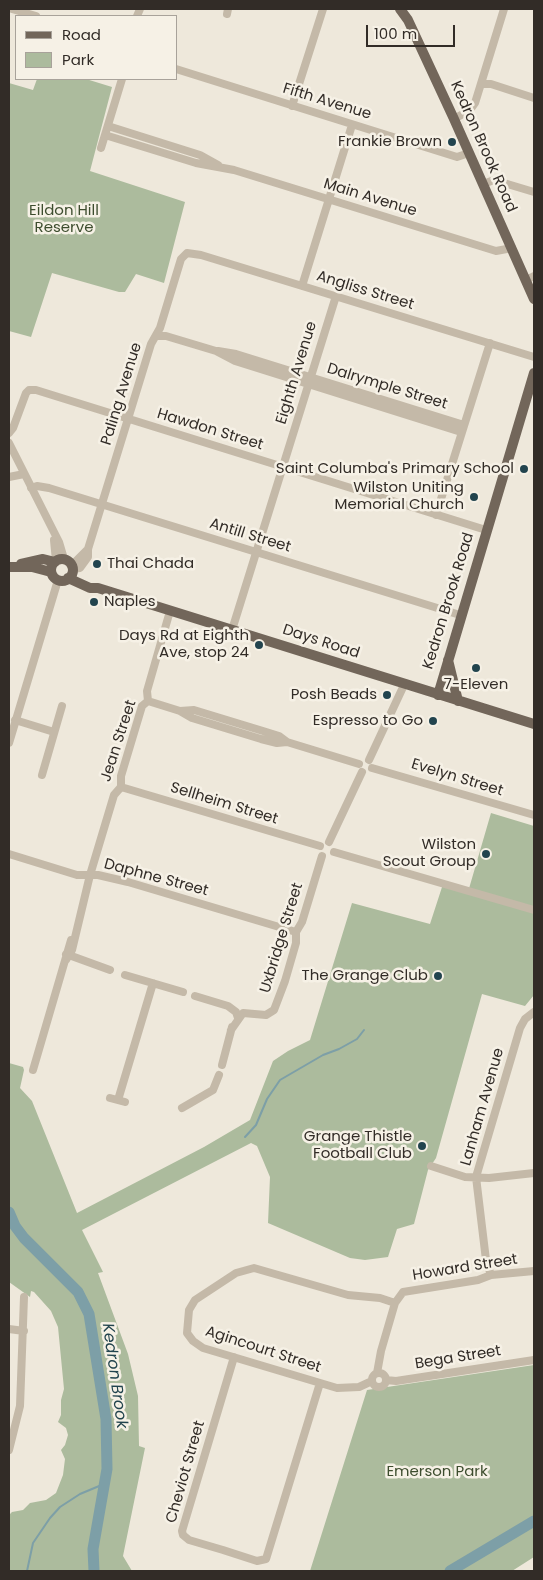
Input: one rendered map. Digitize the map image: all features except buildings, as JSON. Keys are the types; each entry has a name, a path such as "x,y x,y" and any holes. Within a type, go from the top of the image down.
{"main road":[{"name":"Kedron Brook Road","path":"400,9 408,20 454,118 512,248 530,278 534,299"},
{"name":"Kedron Brook Road","path":"438,695 534,373"},
{"path":"13,566 36,559 50,559 63,569"},
{"name":"Days Road","path":"63,569 79,574 98,588 534,724"},
{"path":"448,657 458,701"}],"street":[{"path":"12,9 33,15"},
{"path":"292,106 323,9"},
{"path":"454,118 473,107 504,9"},
{"name":"Fifth Avenue","path":"178,71 457,157 469,153"},
{"path":"101,148 122,80"},
{"path":"480,84 491,84 534,98"},
{"path":"302,286 352,125"},
{"name":"Main Avenue","path":"108,126 200,155 220,166"},
{"name":"Main Avenue","path":"105,135 196,163 220,166 496,251 512,248"},
{"path":"483,184 494,180 534,192"},
{"name":"Angliss Street","path":"188,252 534,357"},
{"name":"Paling Avenue","path":"63,569 88,549 151,344 157,336 181,259 188,252"},
{"name":"Eighth Avenue","path":"232,630 336,296"},
{"name":"Dalrymple Street","path":"157,336 166,336 216,351 236,354 309,380 463,428"},
{"path":"436,515 490,343"},
{"name":"Hawdon Street","path":"9,433 14,427 24,396 31,390 486,530"},
{"path":"9,444 53,534 63,569 9,743"},
{"path":"9,477 24,474"},
{"name":"Antill Street","path":"31,488 44,486 460,616"},
{"name":"Jean Street","path":"33,1070 114,795 122,787 121,776 142,706 148,701 146,692 170,611"},
{"path":"148,701 180,712 194,710 279,736 287,742 368,772 404,685"},
{"path":"42,775 62,706"},
{"path":"16,720 54,732"},
{"path":"329,842 363,760 370,764"},
{"name":"Evelyn Street","path":"370,764 534,815"},
{"name":"Sellheim Street","path":"122,787 320,846"},
{"path":"329,842 320,846 322,856 329,856 334,852"},
{"path":"329,842 333,846 334,852"},
{"path":"334,852 534,910"},
{"name":"Daphne Street","path":"9,854 77,875 90,875 128,882 296,932"},
{"name":"Uxbridge Street","path":"195,996 219,1003 238,1013 244,1008 257,1013 268,1014 274,1009 296,943 296,932 302,922 322,856"},
{"path":"67,956 110,970"},
{"path":"125,975 183,992"},
{"path":"118,1100 153,983"},
{"name":"Lanham Avenue","path":"490,1275 486,1260 476,1177 520,1028 525,1019 534,1012"},
{"path":"222,1065 231,1030 238,1013"},
{"path":"182,1108 213,1090 219,1075"},
{"path":"431,1166 465,1177 489,1178 534,1173"},
{"name":"Agincourt Street","path":"372,1382 349,1389 320,1383 234,1358 196,1344 187,1333 186,1326 189,1310 196,1300 242,1270 254,1268 348,1295 380,1298 395,1303"},
{"name":"Howard Street","path":"395,1303 400,1294 478,1280 490,1275 534,1271"},
{"path":"9,1450 13,1423 20,1406 24,1296"},
{"path":"377,1373 383,1374 386,1380 384,1385 378,1387 372,1382 377,1373 381,1351 395,1303"},
{"path":"9,1328 24,1331"},
{"name":"Cheviot Street","path":"234,1358 182,1530 183,1535 189,1540 257,1560 266,1559 320,1383"},
{"name":"Bega Street","path":"386,1380 411,1379 534,1360"}],"green space":[{"name":"Eildon Hill Reserve","path":"37,80 89,80 112,87 90,171 185,202 164,283 136,274 125,292 119,292 52,273 31,337 9,331 9,83 33,90"},
{"path":"491,813 534,826 534,995 525,1006 482,994 436,1158 428,1170 414,1224 397,1229 388,1257 365,1260 350,1258 268,1223 270,1177 257,1146 251,1143 82,1230 103,1272 98,1273 128,1354 138,1396 139,1446 145,1448 123,1556 132,1571 9,1571 9,1515 12,1512 23,1510 30,1503 46,1500 56,1493 63,1475 65,1459 61,1450 65,1445 68,1435 66,1428 58,1422 61,1415 61,1400 64,1389 58,1327 51,1311 34,1292 31,1291 30,1297 9,1282 9,1063 23,1067 20,1088 32,1101 77,1213 204,1147 250,1120 273,1061 310,1040 352,903 430,924 443,884 468,892"},
{"name":"Emerson Park","path":"534,1365 534,1557 512,1571 310,1571 367,1390"}],"waterway":[{"path":"245,1137 256,1125 267,1099 280,1080 323,1055 357,1039 364,1030"},
{"name":"Kedron Brook","path":"9,1212 15,1226 24,1238 78,1292 89,1314 106,1419 107,1469 93,1549 94,1571"},
{"path":"27,1571 33,1543 50,1518 60,1507 80,1494 104,1484"},
{"name":"Kedron Brook","path":"450,1571 534,1521"}],"place":[{"name":"Frankie Brown","path":"452,142"},
{"name":"Saint Columba's Primary School","path":"524,469"},
{"name":"Wilston Uniting Memorial Church","path":"474,497"},
{"name":"Thai Chada","path":"97,564"},
{"name":"Naples","path":"94,602"},
{"name":"Days Rd at Eighth Ave, stop 24","path":"259,645"},
{"name":"7-Eleven","path":"476,668"},
{"name":"Posh Beads","path":"387,695"},
{"name":"Espresso to Go","path":"433,721"},
{"name":"Wilston Scout Group","path":"486,854"},
{"name":"The Grange Club","path":"438,976"},
{"name":"Grange Thistle Football Club","path":"422,1146"}]}
